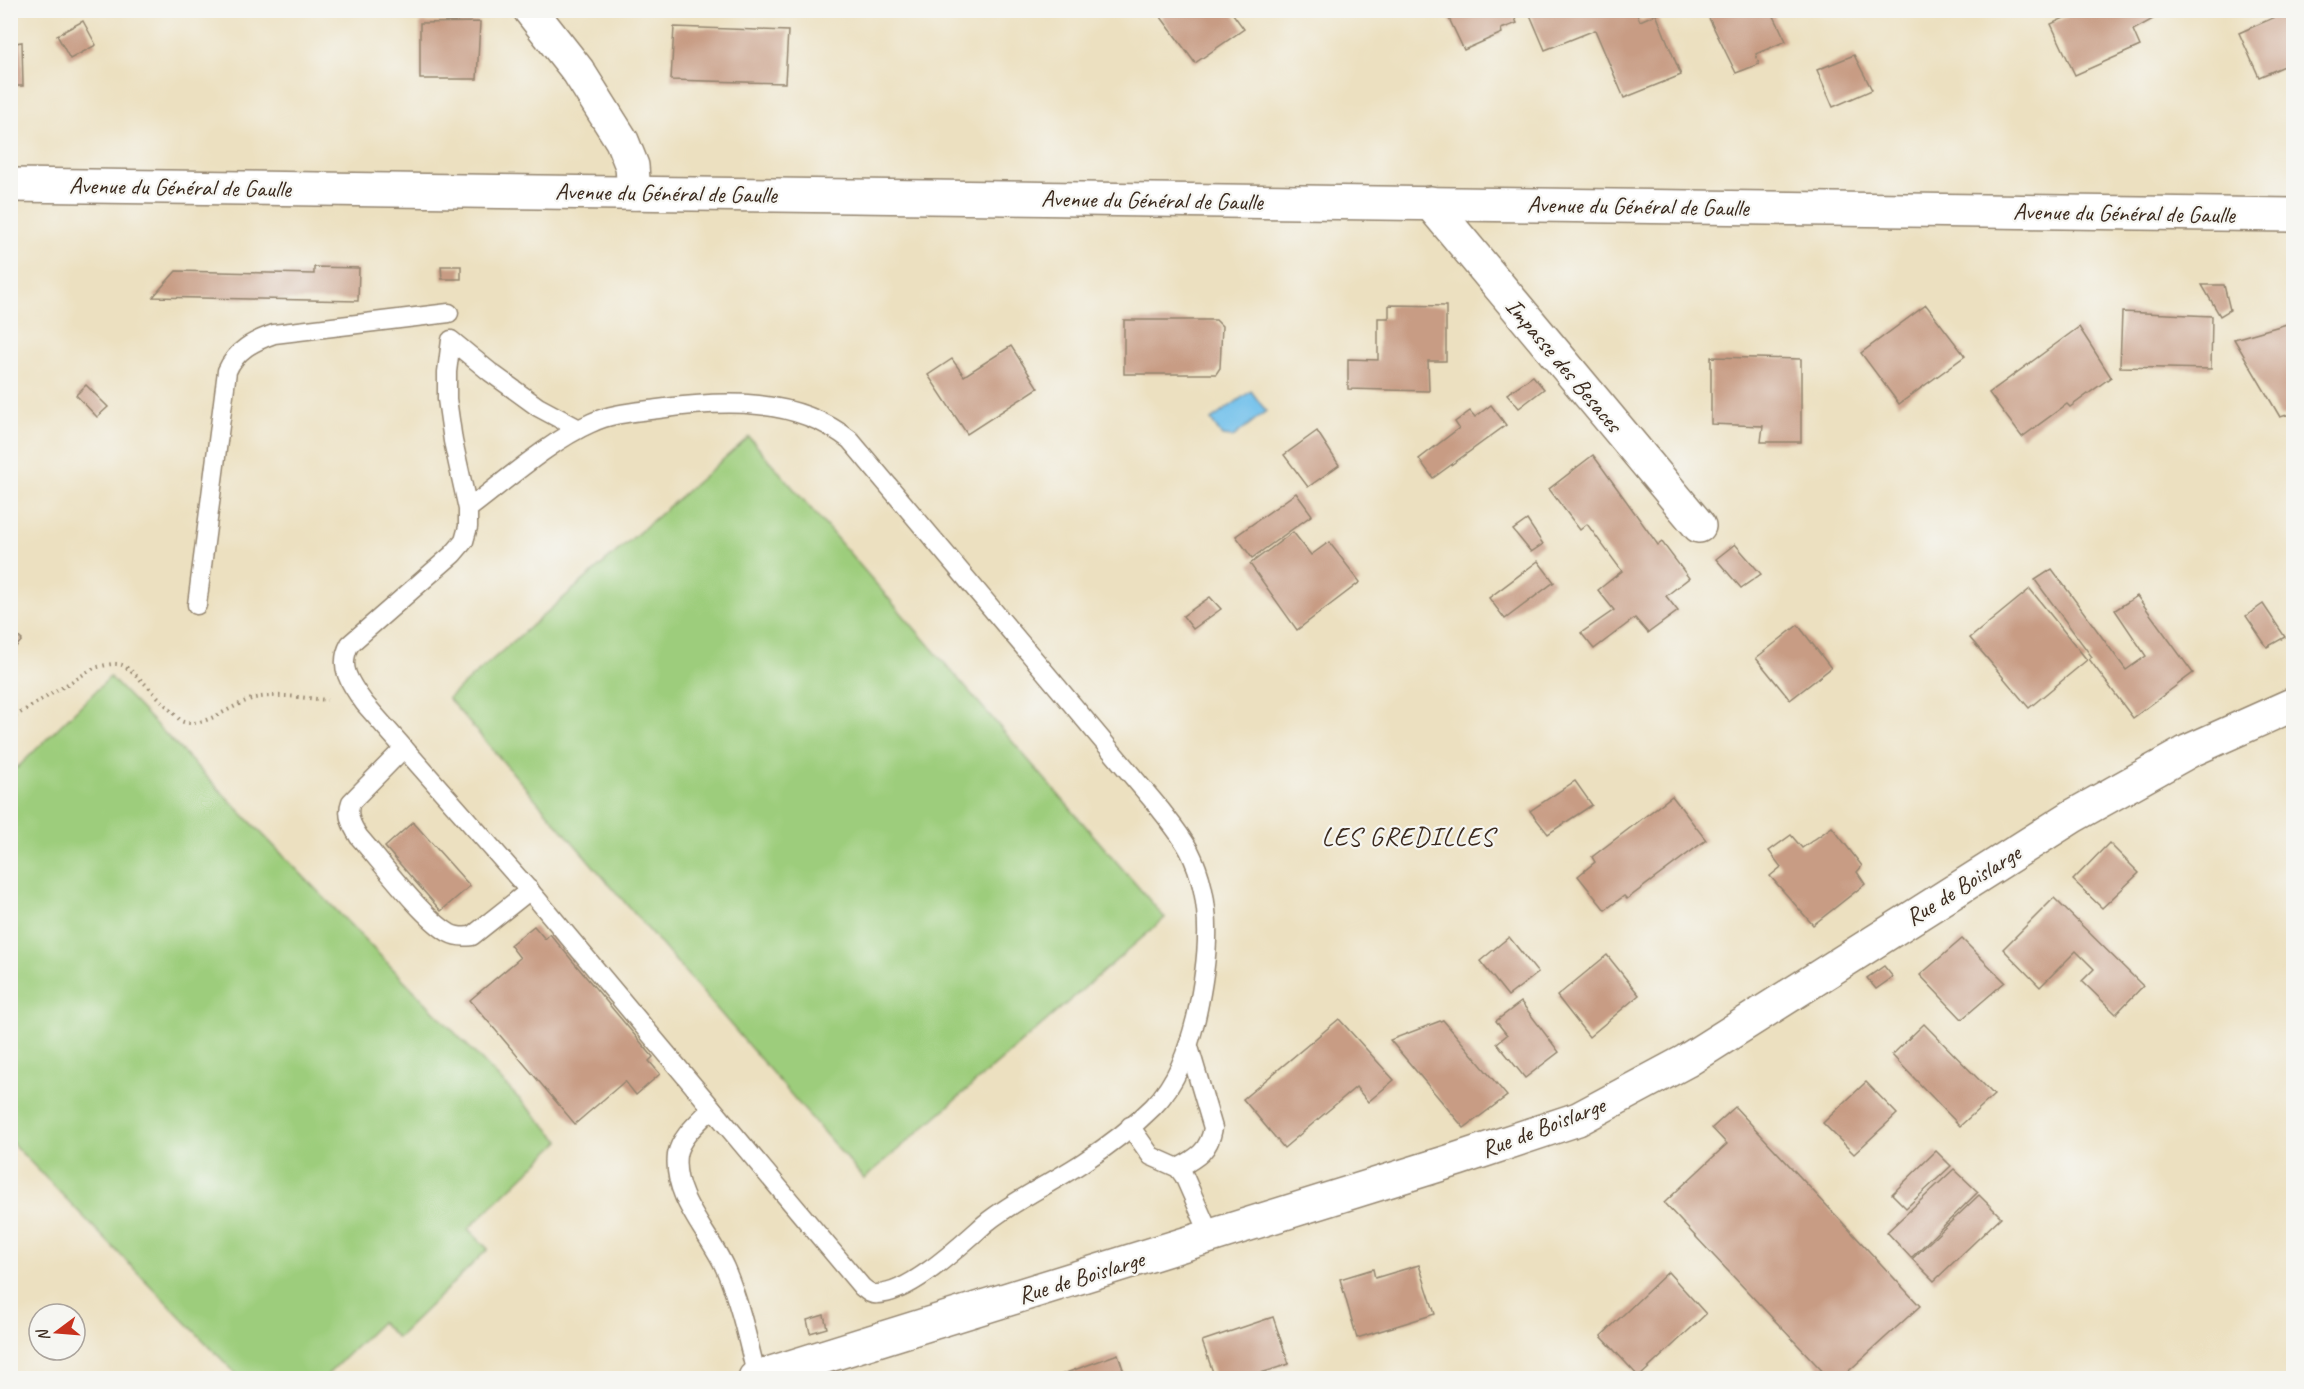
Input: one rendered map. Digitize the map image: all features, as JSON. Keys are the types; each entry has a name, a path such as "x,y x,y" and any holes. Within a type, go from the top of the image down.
{"street":[{"path":"530,10 578,71 622,141 632,166 634,193"},
{"name":"Avenue du Général de Gaulle","path":"10,185 2294,215"},
{"name":"Impasse des Besaces","path":"1430,203 1699,526"},
{"name":"Rue de Boislarge","path":"756,1378 1211,1237 1578,1119 1686,1060 2073,816 2189,751 2294,704"}],"lane":[{"path":"197,605 227,371 231,362 254,342 274,334 449,313"},
{"path":"468,509 579,429 621,414 683,405 733,403 779,407 809,416 833,427 850,440 1160,809 1189,851 1198,872 1208,927 1203,986 1189,1047 1166,1092 1153,1107 1083,1163 1001,1211 921,1276 897,1289 878,1294 868,1292 862,1287 530,890 351,686 344,663 344,653 350,644 453,554 464,541 468,527 468,509 453,441 447,399 447,372 451,340 538,407 579,429"},
{"path":"404,748 351,802 348,813 359,837 416,902 449,933 466,937 476,934 530,890"},
{"path":"1178,1168 1196,1159 1205,1150 1211,1139 1213,1128 1189,1047"},
{"path":"712,1108 687,1136 677,1153 678,1176 683,1194 717,1250 726,1270 756,1378"},
{"path":"1130,1126 1151,1156 1178,1168 1184,1176 1211,1237"}],"path":[{"path":"10,719 94,668 116,664 128,669 180,720 186,723 200,722 244,702 262,697 288,696 365,704"}],"green space":[{"path":"749,437 1165,918 864,1179 448,698"},
{"path":"110,677 560,1141 468,1229 488,1249 397,1338 381,1322 324,1378 240,1378 11,1142 11,762 17,768"}],"water":[{"path":"1251,391 1266,411 1233,437 1222,436 1211,420"}],"building":[{"path":"1169,10 1230,10 1244,29 1195,63 1161,17"},
{"path":"1445,10 1511,10 1517,23 1501,29 1502,33 1464,50"},
{"path":"1528,10 1635,10 1640,21 1656,14 1681,75 1624,98 1595,30 1545,50"},
{"path":"1705,10 1771,10 1786,41 1756,54 1759,64 1736,73"},
{"path":"2081,10 2148,10 2153,19 2133,30 2140,46 2075,75 2051,24"},
{"path":"2294,10 2294,62 2259,77 2239,33"},
{"path":"83,21 96,45 70,59 57,35"},
{"path":"480,22 477,79 420,79 420,23"},
{"path":"674,27 788,31 785,83 671,80"},
{"path":"22,42 23,86 10,86 10,44"},
{"path":"1854,55 1872,90 1833,107 1817,70"},
{"path":"441,266 461,266 461,279 442,279"},
{"path":"314,267 359,268 358,301 153,297 176,271 314,274"},
{"path":"2202,285 2224,285 2230,310 2220,316"},
{"path":"1389,305 1446,306 1446,361 1428,361 1429,391 1348,389 1348,359 1378,360 1378,318 1389,318"},
{"path":"1926,305 1965,356 1899,404 1861,353"},
{"path":"2122,312 2212,316 2211,369 2120,367"},
{"path":"1124,320 1216,320 1222,326 1220,368 1216,374 1124,374"},
{"path":"2294,322 2294,413 2280,417 2234,339"},
{"path":"2079,327 2111,377 2070,407 2067,404 2022,437 1989,393"},
{"path":"1011,346 1038,388 967,434 928,375 952,359 964,376"},
{"path":"1711,357 1801,359 1801,442 1761,442 1763,426 1711,424"},
{"path":"1533,376 1544,389 1519,408 1507,394"},
{"path":"86,385 108,407 97,417 76,395"},
{"path":"1491,405 1506,425 1433,478 1419,459 1459,428 1455,422 1470,411 1475,417"},
{"path":"1317,431 1339,465 1308,487 1284,455"},
{"path":"1593,455 1658,545 1662,542 1689,578 1666,596 1678,611 1648,633 1635,618 1594,649 1581,633 1614,610 1598,590 1622,571 1587,524 1580,530 1549,489"},
{"path":"1296,493 1312,515 1252,558 1236,536"},
{"path":"1527,520 1543,544 1531,552 1513,530"},
{"path":"1293,532 1311,555 1329,542 1360,582 1297,630 1250,564"},
{"path":"1735,544 1761,574 1741,588 1716,559"},
{"path":"1538,561 1554,582 1505,619 1489,598"},
{"path":"2052,569 2126,670 2146,656 2115,610 2137,596 2193,673 2133,718 2089,659 2092,657 2035,580"},
{"path":"2030,589 2087,660 2029,708 1970,638"},
{"path":"1210,597 1221,609 1193,629 1183,616"},
{"path":"2263,604 2285,637 2267,647 2246,616"},
{"path":"1798,625 1831,668 1790,700 1756,658"},
{"path":"10,629 22,640 13,650 10,648"},
{"path":"1575,781 1592,805 1548,834 1530,811"},
{"path":"1672,796 1706,840 1627,899 1624,896 1605,910 1578,876 1595,862 1592,857"},
{"path":"413,822 470,886 441,911 385,847"},
{"path":"1832,827 1862,866 1857,872 1865,884 1813,925 1770,876 1781,867 1769,851 1791,835 1802,848"},
{"path":"2109,843 2139,873 2102,908 2073,880"},
{"path":"2054,898 2143,986 2116,1014 2082,981 2094,969 2076,951 2040,987 2003,949"},
{"path":"534,926 545,939 550,934 653,1057 649,1061 660,1074 636,1095 625,1081 575,1124 470,1000 520,958 510,945"},
{"path":"1509,937 1538,973 1508,996 1480,961"},
{"path":"1962,939 2005,982 1962,1019 1920,975"},
{"path":"1607,955 1639,995 1589,1037 1557,996"},
{"path":"1884,966 1893,977 1876,989 1867,978"},
{"path":"1521,1002 1559,1052 1525,1078 1497,1043 1507,1035 1496,1021"},
{"path":"1339,1019 1394,1080 1368,1102 1356,1087 1284,1148 1243,1099"},
{"path":"1443,1020 1507,1096 1464,1128 1390,1040"},
{"path":"1924,1024 1994,1095 1960,1126 1892,1055"},
{"path":"1866,1082 1897,1114 1854,1154 1823,1123"},
{"path":"1735,1107 1920,1306 1841,1378 1829,1378 1664,1203 1727,1144 1712,1128"},
{"path":"1936,1151 1951,1166 1906,1208 1892,1194"},
{"path":"1954,1169 1978,1192 1911,1258 1887,1232"},
{"path":"1979,1195 2001,1217 1934,1281 1912,1259"},
{"path":"1419,1265 1435,1314 1357,1338 1340,1279 1373,1269 1375,1278"},
{"path":"1668,1272 1706,1314 1639,1377 1601,1336"},
{"path":"824,1315 827,1328 810,1333 807,1320"},
{"path":"1273,1317 1289,1364 1245,1378 1215,1378 1202,1341"},
{"path":"1118,1354 1126,1378 1055,1377"}],"district":[{"name":"LES GREDILLES","path":"1408,836"}]}
